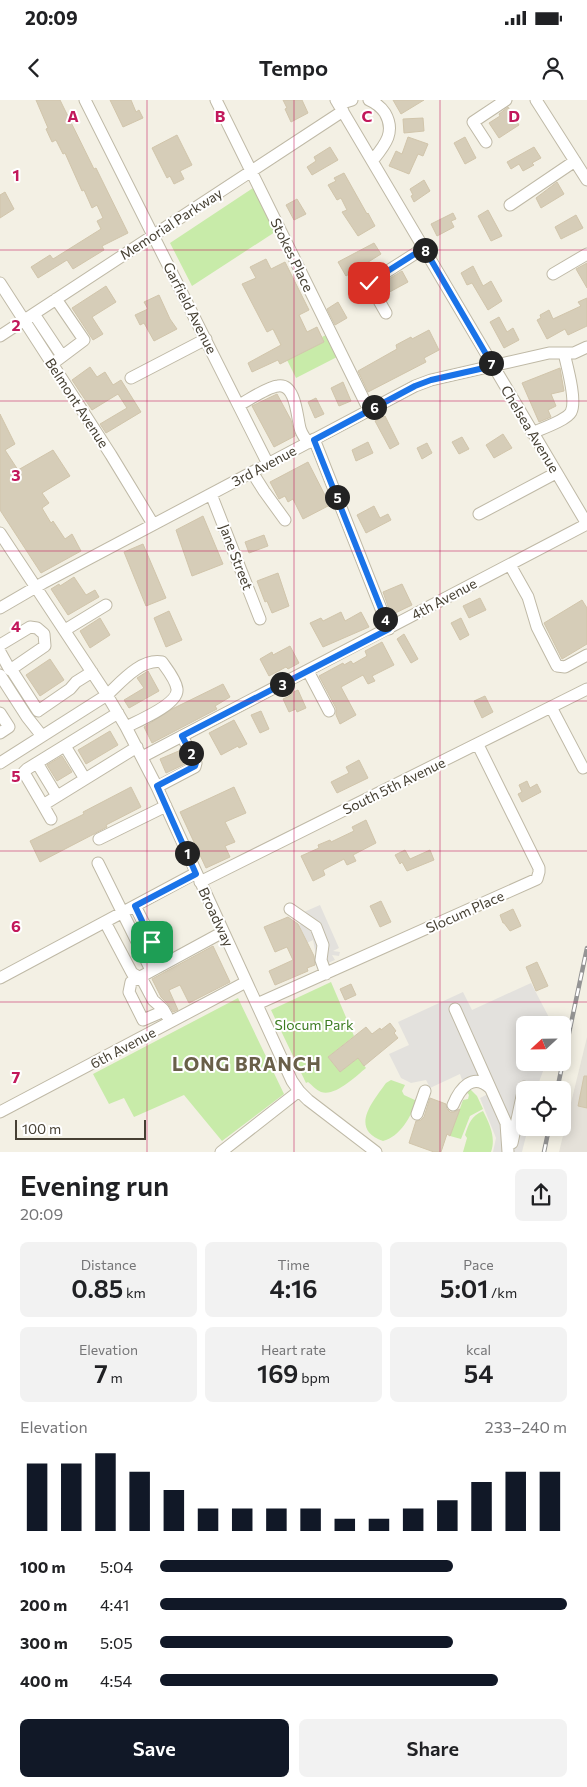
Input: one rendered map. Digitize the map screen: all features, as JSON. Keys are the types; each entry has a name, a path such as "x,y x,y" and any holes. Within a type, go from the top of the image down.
{"street":[{"name":"Garfield Avenue","path":"85,100 268,464"},
{"name":"Stokes Place","path":"216,100 369,410"},
{"name":"Memorial Parkway","path":"0,336 250,172 339,105 352,100"},
{"path":"369,100 382,109 390,128 386,143 373,160"},
{"path":"486,142 473,122 506,100"},
{"path":"536,100 587,180"},
{"name":"Chelsea Avenue","path":"339,105 587,524"},
{"path":"510,205 575,161"},
{"path":"386,313 369,283 424,248"},
{"path":"553,274 587,254"},
{"name":"Belmont Avenue","path":"0,283 111,455 153,524"},
{"path":"52,364 84,340 56,300"},
{"path":"34,314 62,356"},
{"path":"131,378 206,339"},
{"name":"3rd Avenue","path":"0,608 153,524 423,383 549,353 569,353 587,347"},
{"path":"532,433 566,418 572,412 573,401 569,353 587,354"},
{"path":"239,405 279,385 292,395 297,408 300,429 311,441 389,629"},
{"path":"252,472 285,520"},
{"path":"479,514 556,473"},
{"name":"Jane Street","path":"211,494 260,619"},
{"name":"4th Avenue","path":"43,805 85,779 139,752 182,736 587,524"},
{"name":"Broadway","path":"0,533 126,727 157,786 246,982 299,1091 376,1152"},
{"path":"510,565 528,597 537,626 557,666 565,667 587,655"},
{"path":"44,634 106,605"},
{"path":"0,646 30,627 37,628 44,634 45,646 11,669"},
{"path":"0,652 38,711 70,690 76,682 92,672"},
{"path":"0,762 107,695 121,683 125,676 137,668 156,660 162,662 177,689 175,697 169,704 126,727"},
{"path":"308,671 329,711"},
{"path":"0,675 42,736"},
{"name":"South 5th Avenue","path":"0,978 135,906 478,745 587,689"},
{"path":"551,707 583,768"},
{"path":"0,713 5,730 27,716"},
{"path":"51,819 24,772 37,762 118,713"},
{"path":"157,786 195,766 196,763 182,736"},
{"name":"Slocum Place","path":"257,1004 537,879 540,872 539,868 478,745"},
{"path":"65,746 85,779"},
{"path":"37,762 58,796"},
{"path":"99,839 166,806"},
{"path":"98,863 151,970"},
{"path":"135,906 152,939 150,944 140,949"},
{"path":"290,908 316,927 323,944 321,960 326,974"},
{"path":"105,922 132,972 144,982 153,1000 164,1011 170,1023"},
{"path":"164,1011 146,1020 142,1019 130,996 129,988 131,982 223,932"},
{"name":"6th Avenue","path":"0,1112 246,982"},
{"path":"455,1009 486,1084 506,1123 509,1152"},
{"path":"453,1105 459,1094 474,1081 486,1084"},
{"path":"221,1152 299,1091"},
{"path":"417,1114 425,1091"},
{"path":"509,1152 516,1121"}],"shaded area":[{"path":"320,905 339,948 333,951 340,952 339,956 332,955 335,960 328,963 317,960 313,940 307,943 299,925 305,922 304,912"},
{"path":"531,983 548,1016 516,1016 516,1071 543,1071 539,1081 516,1081 516,1136 526,1136 522,1152 493,1152 496,1138 480,1098 488,1094 481,1076 463,1083 460,1074 430,1088 426,1080 411,1083 401,1078 389,1054 409,1045 398,1022 463,992 472,1010"},
{"path":"587,1037 587,1152 559,1152 563,1136 571,1136 571,1103"}],"green space":[{"path":"253,188 275,232 192,286 170,243"},
{"path":"326,335 337,357 296,378 287,360 324,342 322,337"},
{"name":"Slocum Park","path":"331,982 354,1036 328,1057 340,1072 358,1058 366,1068 339,1089 327,1093 319,1091 308,1082 306,1083 271,1010"},
{"path":"238,998 284,1094 222,1141 184,1095 134,1117 124,1098 109,1104 93,1074"},
{"path":"391,1080 405,1085 402,1091 404,1095 417,1101 412,1113 400,1131 383,1141 373,1136 367,1129 365,1122 371,1106 386,1083"},
{"path":"469,1088 477,1096 483,1109 470,1116 461,1139 450,1136 463,1100 468,1099 469,1095 466,1091"},
{"path":"483,1111 493,1136 491,1152 463,1152 469,1123 476,1115"}],"building":[{"path":"36,100 60,100 128,233 102,246 104,250 73,269 67,260 38,278 31,267 50,255 53,259 101,229 97,221 103,218 97,205 92,208 84,190 82,191 65,153 63,154 56,140 52,142"},
{"path":"110,100 131,100 136,112 139,110 143,118 123,127"},
{"path":"283,100 302,100 308,113 291,122"},
{"path":"393,100 424,100 401,114"},
{"path":"508,107 519,125 499,138 489,123 500,116 499,114"},
{"path":"423,118 424,131 404,133 403,119"},
{"path":"177,135 192,165 180,171 184,179 174,184 170,176 167,178 152,148"},
{"path":"408,137 428,144 423,156 418,154 409,174 389,166 396,151 402,154"},
{"path":"465,137 476,158 465,164 454,143"},
{"path":"330,147 338,160 312,175 307,167 316,161 314,157"},
{"path":"534,147 541,158 532,163 534,165 523,171 519,164 511,169 507,162"},
{"path":"344,173 375,226 358,236 342,212 347,210 341,198 337,200 328,185 336,181 334,178"},
{"path":"424,180 430,191 414,202 410,189"},
{"path":"557,182 564,194 541,208 536,198"},
{"path":"5,192 14,209 0,218 0,195"},
{"path":"297,199 306,214 294,220 286,205"},
{"path":"488,210 502,236 491,241 478,216"},
{"path":"453,213 456,219 451,221 454,227 437,236 431,224"},
{"path":"576,215 583,228 561,239 555,227"},
{"path":"374,243 381,254 346,276 338,262"},
{"path":"266,259 271,269 285,262 309,310 299,315 307,332 317,327 324,342 280,364 278,360 252,372 248,363 281,345 273,329 267,332 242,284 256,278 250,267"},
{"path":"587,263 587,288 576,269"},
{"path":"473,266 483,286 491,281 502,301 488,310 472,283 467,285 461,273"},
{"path":"402,271 408,282 384,295 379,285"},
{"path":"106,286 116,302 92,317 103,334 93,340 72,308"},
{"path":"159,295 170,319 177,329 154,341 144,323 140,325 135,315 148,309 144,302"},
{"path":"587,298 587,326 568,335 565,329 547,339 537,320 541,318 540,315 549,310 553,319 581,306 578,302"},
{"path":"338,302 347,318 335,325 327,309"},
{"path":"499,317 507,332 513,328 519,340 504,348 490,322"},
{"path":"429,330 439,350 424,358 426,362 368,392 358,371 397,349 396,345"},
{"path":"90,367 97,377 105,372 113,385 121,380 141,412 106,433 100,424 127,408 118,394 92,410 72,380"},
{"path":"560,368 564,391 551,394 556,406 548,410 551,417 539,422 522,383"},
{"path":"343,382 351,401 339,406 331,388"},
{"path":"277,394 291,420 295,436 274,447 252,406"},
{"path":"316,398 324,414 315,418 308,402"},
{"path":"0,414 15,444 5,450 18,470 53,450 70,476 42,493 49,503 42,508 51,523 53,521 65,539 72,534 81,551 41,573 0,510"},
{"path":"385,416 399,444 390,449 375,421"},
{"path":"503,434 512,448 494,458 486,445"},
{"path":"462,437 469,449 459,454 452,442"},
{"path":"368,442 373,453 356,461 352,450"},
{"path":"427,443 432,453 422,459 417,448"},
{"path":"308,462 330,505 303,519 293,499 288,502 285,496 279,499 270,482"},
{"path":"374,506 380,518 388,514 391,520 366,533 357,515"},
{"path":"203,516 223,564 192,576 176,530"},
{"path":"264,535 268,546 249,553 245,542"},
{"path":"143,544 166,598 146,606 124,552"},
{"path":"278,573 289,606 272,613 267,601 265,602 257,581"},
{"path":"74,577 86,595 95,590 99,597 68,615 51,589 59,584 60,586"},
{"path":"402,584 412,605 391,615 383,592"},
{"path":"480,598 486,610 469,618 463,606"},
{"path":"582,600 587,608 587,644 562,659 544,623"},
{"path":"169,611 182,640 166,647 154,618"},
{"path":"341,612 345,621 361,612 369,627 323,647 310,623 321,618 323,621"},
{"path":"100,618 110,635 90,648 80,631"},
{"path":"461,618 469,635 460,640 451,623"},
{"path":"404,634 418,659 411,663 397,639"},
{"path":"382,642 394,665 372,676 375,681 368,684 363,675 341,687 356,715 340,724 336,715 336,708 319,676 343,663 344,665 351,661 353,664 367,656 365,651"},
{"path":"290,646 299,663 269,676 260,659 272,652 273,655"},
{"path":"50,659 64,680 40,696 26,675"},
{"path":"148,671 159,691 129,708 124,700 144,688 137,678"},
{"path":"223,684 230,697 215,706 217,709 152,743 144,727 172,709"},
{"path":"298,690 306,708 297,712 296,709 289,712 283,699"},
{"path":"485,696 493,712 482,718 474,701"},
{"path":"261,711 269,729 260,733 251,715"},
{"path":"234,720 247,744 239,748 238,746 221,755 209,733"},
{"path":"110,731 118,745 86,764 78,750"},
{"path":"181,750 187,763 166,773 160,759"},
{"path":"62,756 72,772 57,781 47,765"},
{"path":"359,760 368,778 337,793 331,782 349,773 346,767"},
{"path":"527,781 530,788 537,784 541,792 522,802 518,794 522,792 519,785"},
{"path":"131,787 141,807 40,862 30,841 84,814 83,812"},
{"path":"234,787 246,813 225,822 235,842 225,846 230,857 206,868 180,812"},
{"path":"366,820 376,843 353,855 356,861 347,865 344,859 323,870 325,875 313,881 301,856 319,848 318,845 330,840 331,842 354,831 352,827"},
{"path":"405,850 410,859 430,850 434,860 407,871 395,855"},
{"path":"381,901 391,922 380,927 370,906"},
{"path":"513,909 521,926 510,931 503,923 500,915"},
{"path":"288,917 298,924 314,956 315,965 307,968 308,971 275,985 269,971 293,960 287,947 275,952 264,927"},
{"path":"213,946 230,982 189,1003 180,985 169,990 178,1010 173,1012 161,997 152,979"},
{"path":"537,962 548,986 536,991 526,967"},
{"path":"351,984 356,995 345,1000 340,989"},
{"path":"390,1023 396,1031 394,1033 398,1038 364,1066 358,1058 340,1072 328,1057 366,1027 372,1034"},
{"path":"584,1076 587,1076 587,1108 578,1106"},
{"path":"430,1098 446,1104 450,1112 460,1109 450,1136 447,1134 441,1152 434,1152 409,1143 416,1121 424,1117"}],"railway":[{"path":"559,1081 587,948"},
{"path":"544,1152 547,1136"}],"district":[{"name":"LONG BRANCH","path":"247,1064"}],"route":[{"path":"152,942 135,906 196,874 157,786 195,766 196,763 182,736 389,629 314,440 415,386 431,380 493,366 424,248 369,283"}]}
